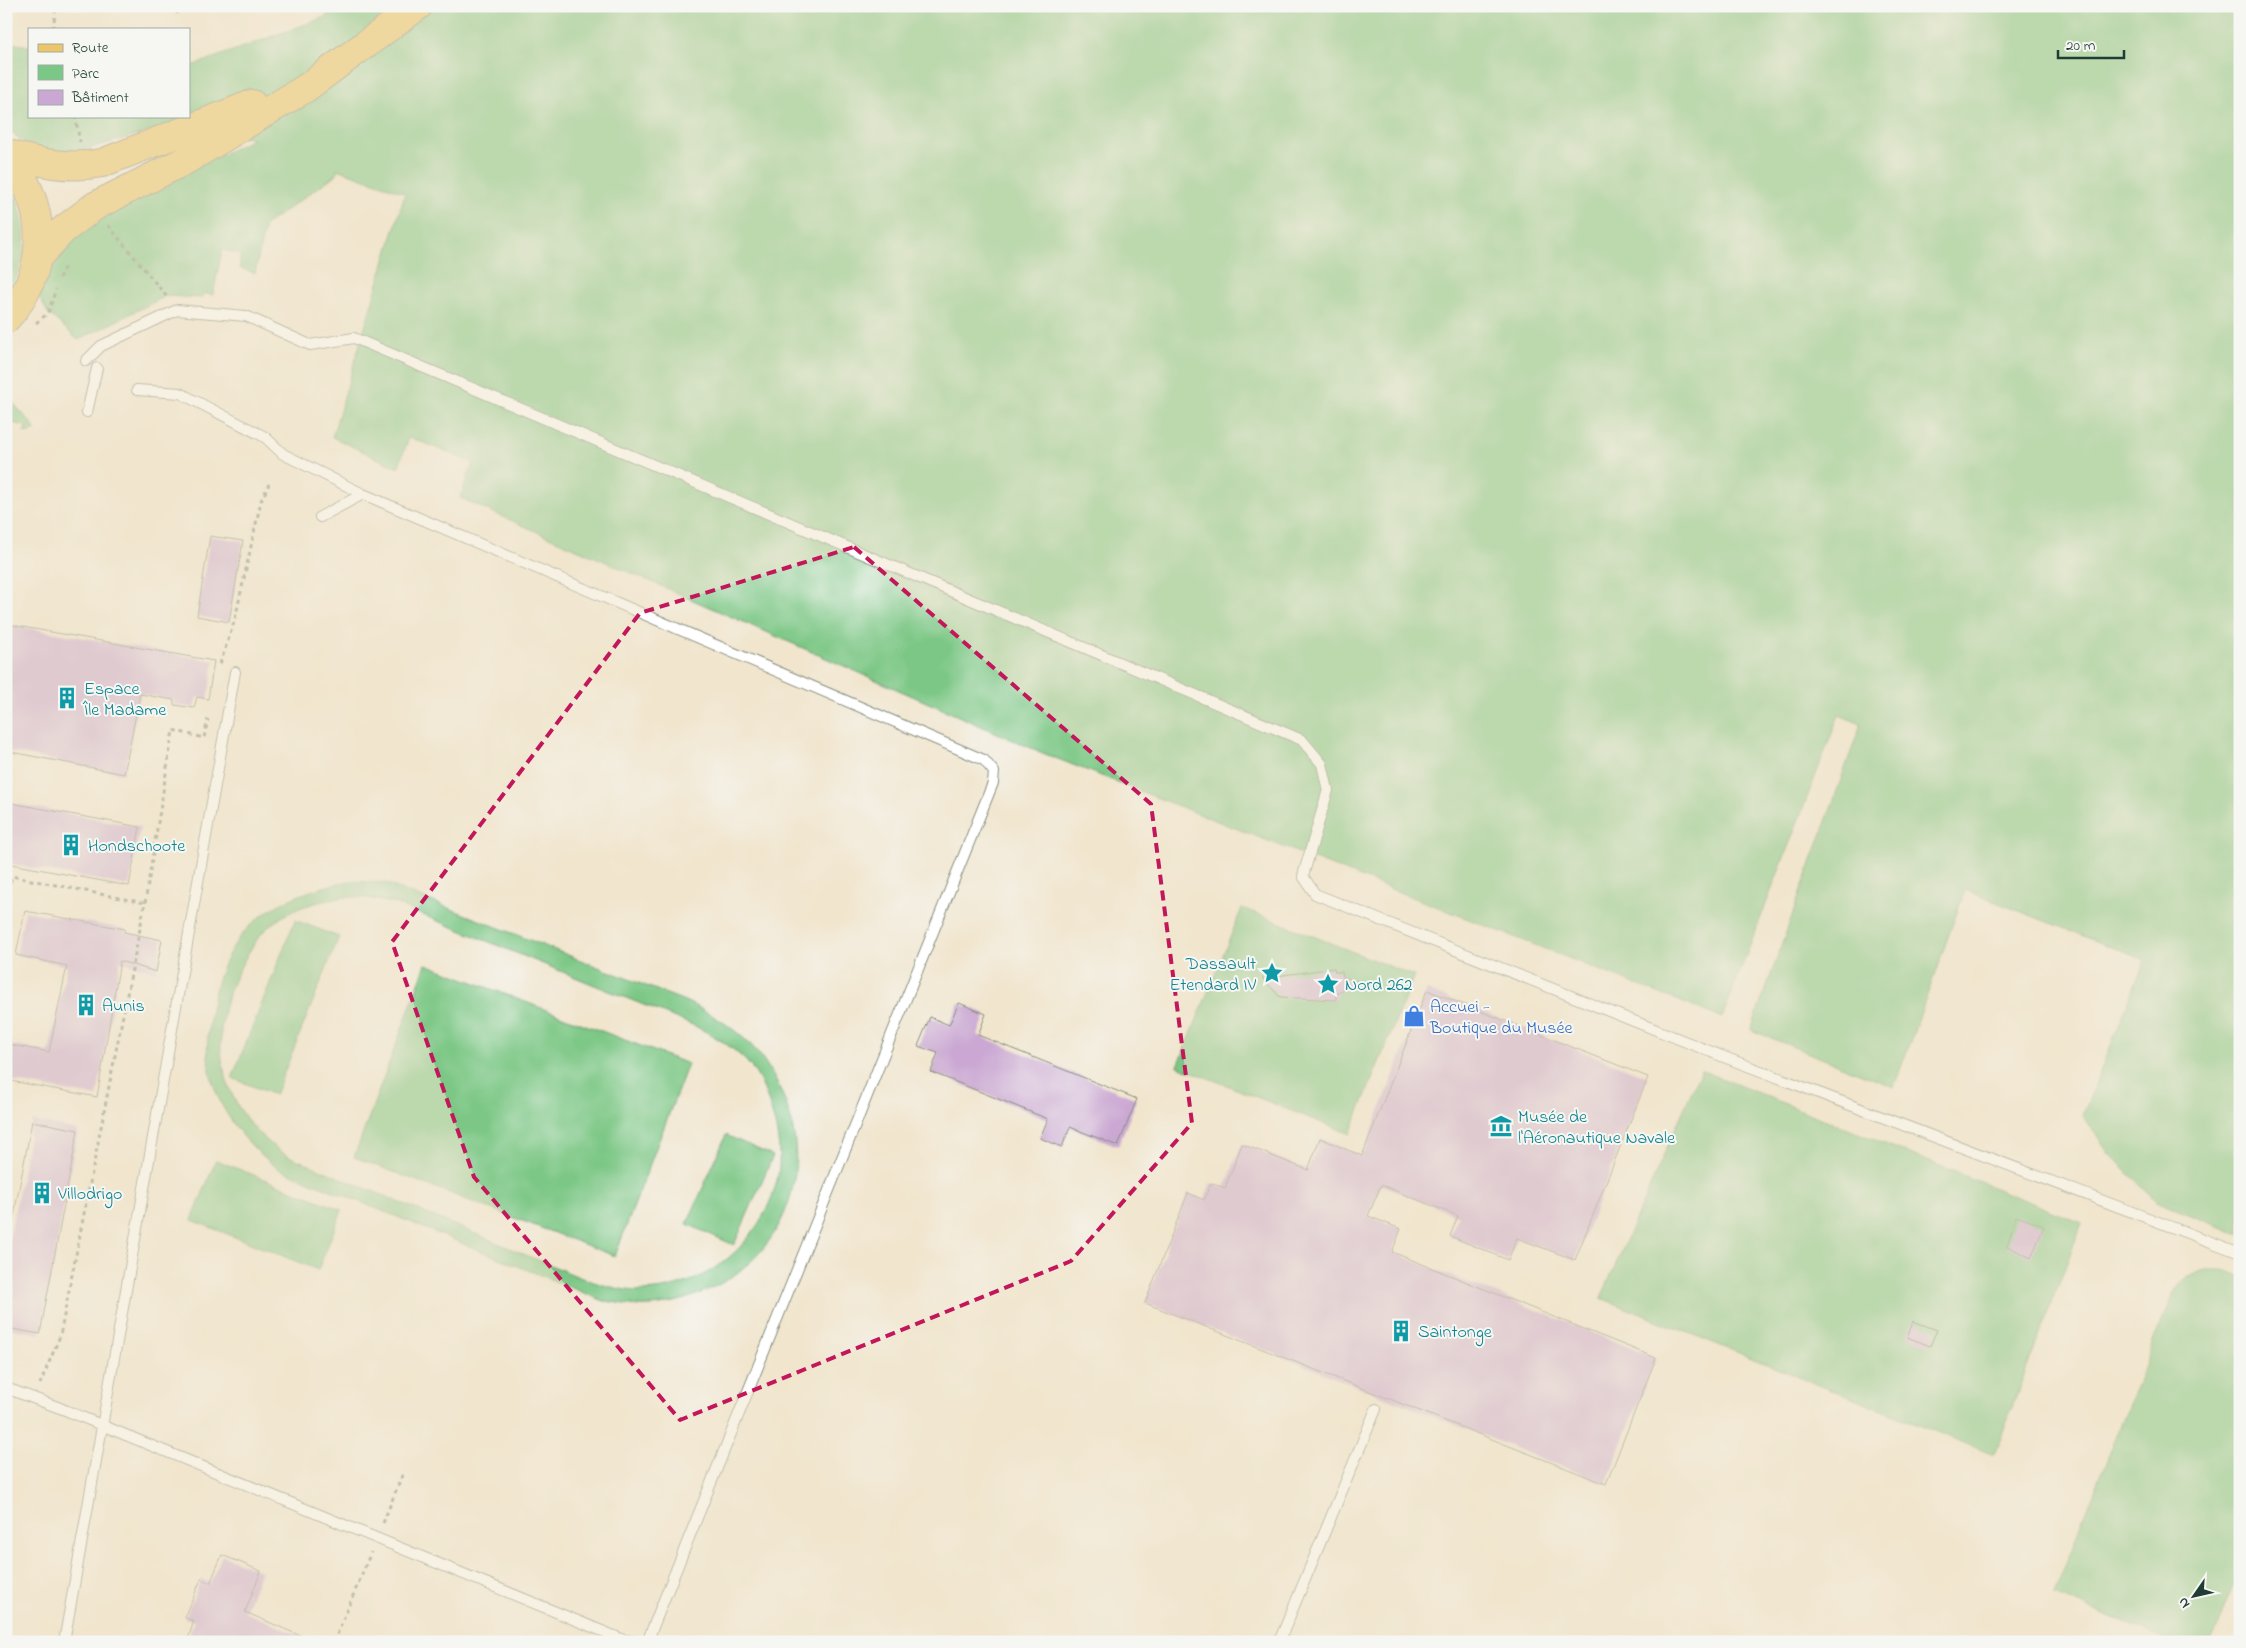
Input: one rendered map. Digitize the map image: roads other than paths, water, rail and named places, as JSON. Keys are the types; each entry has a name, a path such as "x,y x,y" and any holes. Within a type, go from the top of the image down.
{"main road":[{"path":"38,257 63,230 94,206 188,160 306,88 418,6"},
{"path":"6,154 55,165 85,166 102,163 240,110 364,45"},
{"path":"6,154 24,179 36,209 39,225 38,257 26,291 19,323"}],"lane":[{"path":"86,361 101,346 177,310 246,316 310,345 354,338 1302,740 1322,764 1328,790 1304,876 1315,894 1724,1057 2240,1253"},
{"path":"87,412 97,368"},
{"path":"137,390 180,393 265,437 283,454 363,494 984,760 994,772 992,783 902,1010 647,1642"},
{"path":"320,517 363,494"},
{"path":"64,1642 234,672"},
{"path":"6,1388 624,1641 642,1642"},
{"path":"1279,1642 1376,1409"}],"place":[{"name":"Espace Île Madame","path":"67,698"},
{"name":"Hondschoote","path":"71,845"},
{"name":"Dassault Etendard IV","path":"1272,973"},
{"name":"Nord 262","path":"1328,984"},
{"name":"Aunis","path":"86,1005"},
{"name":"Accuei - Boutique du Musée","path":"1414,1016"},
{"name":"Musée de l'Aéronautique Navale","path":"1501,1126"},
{"name":"Villodrigo","path":"42,1193"},
{"name":"Saintonge","path":"1401,1331"}]}
